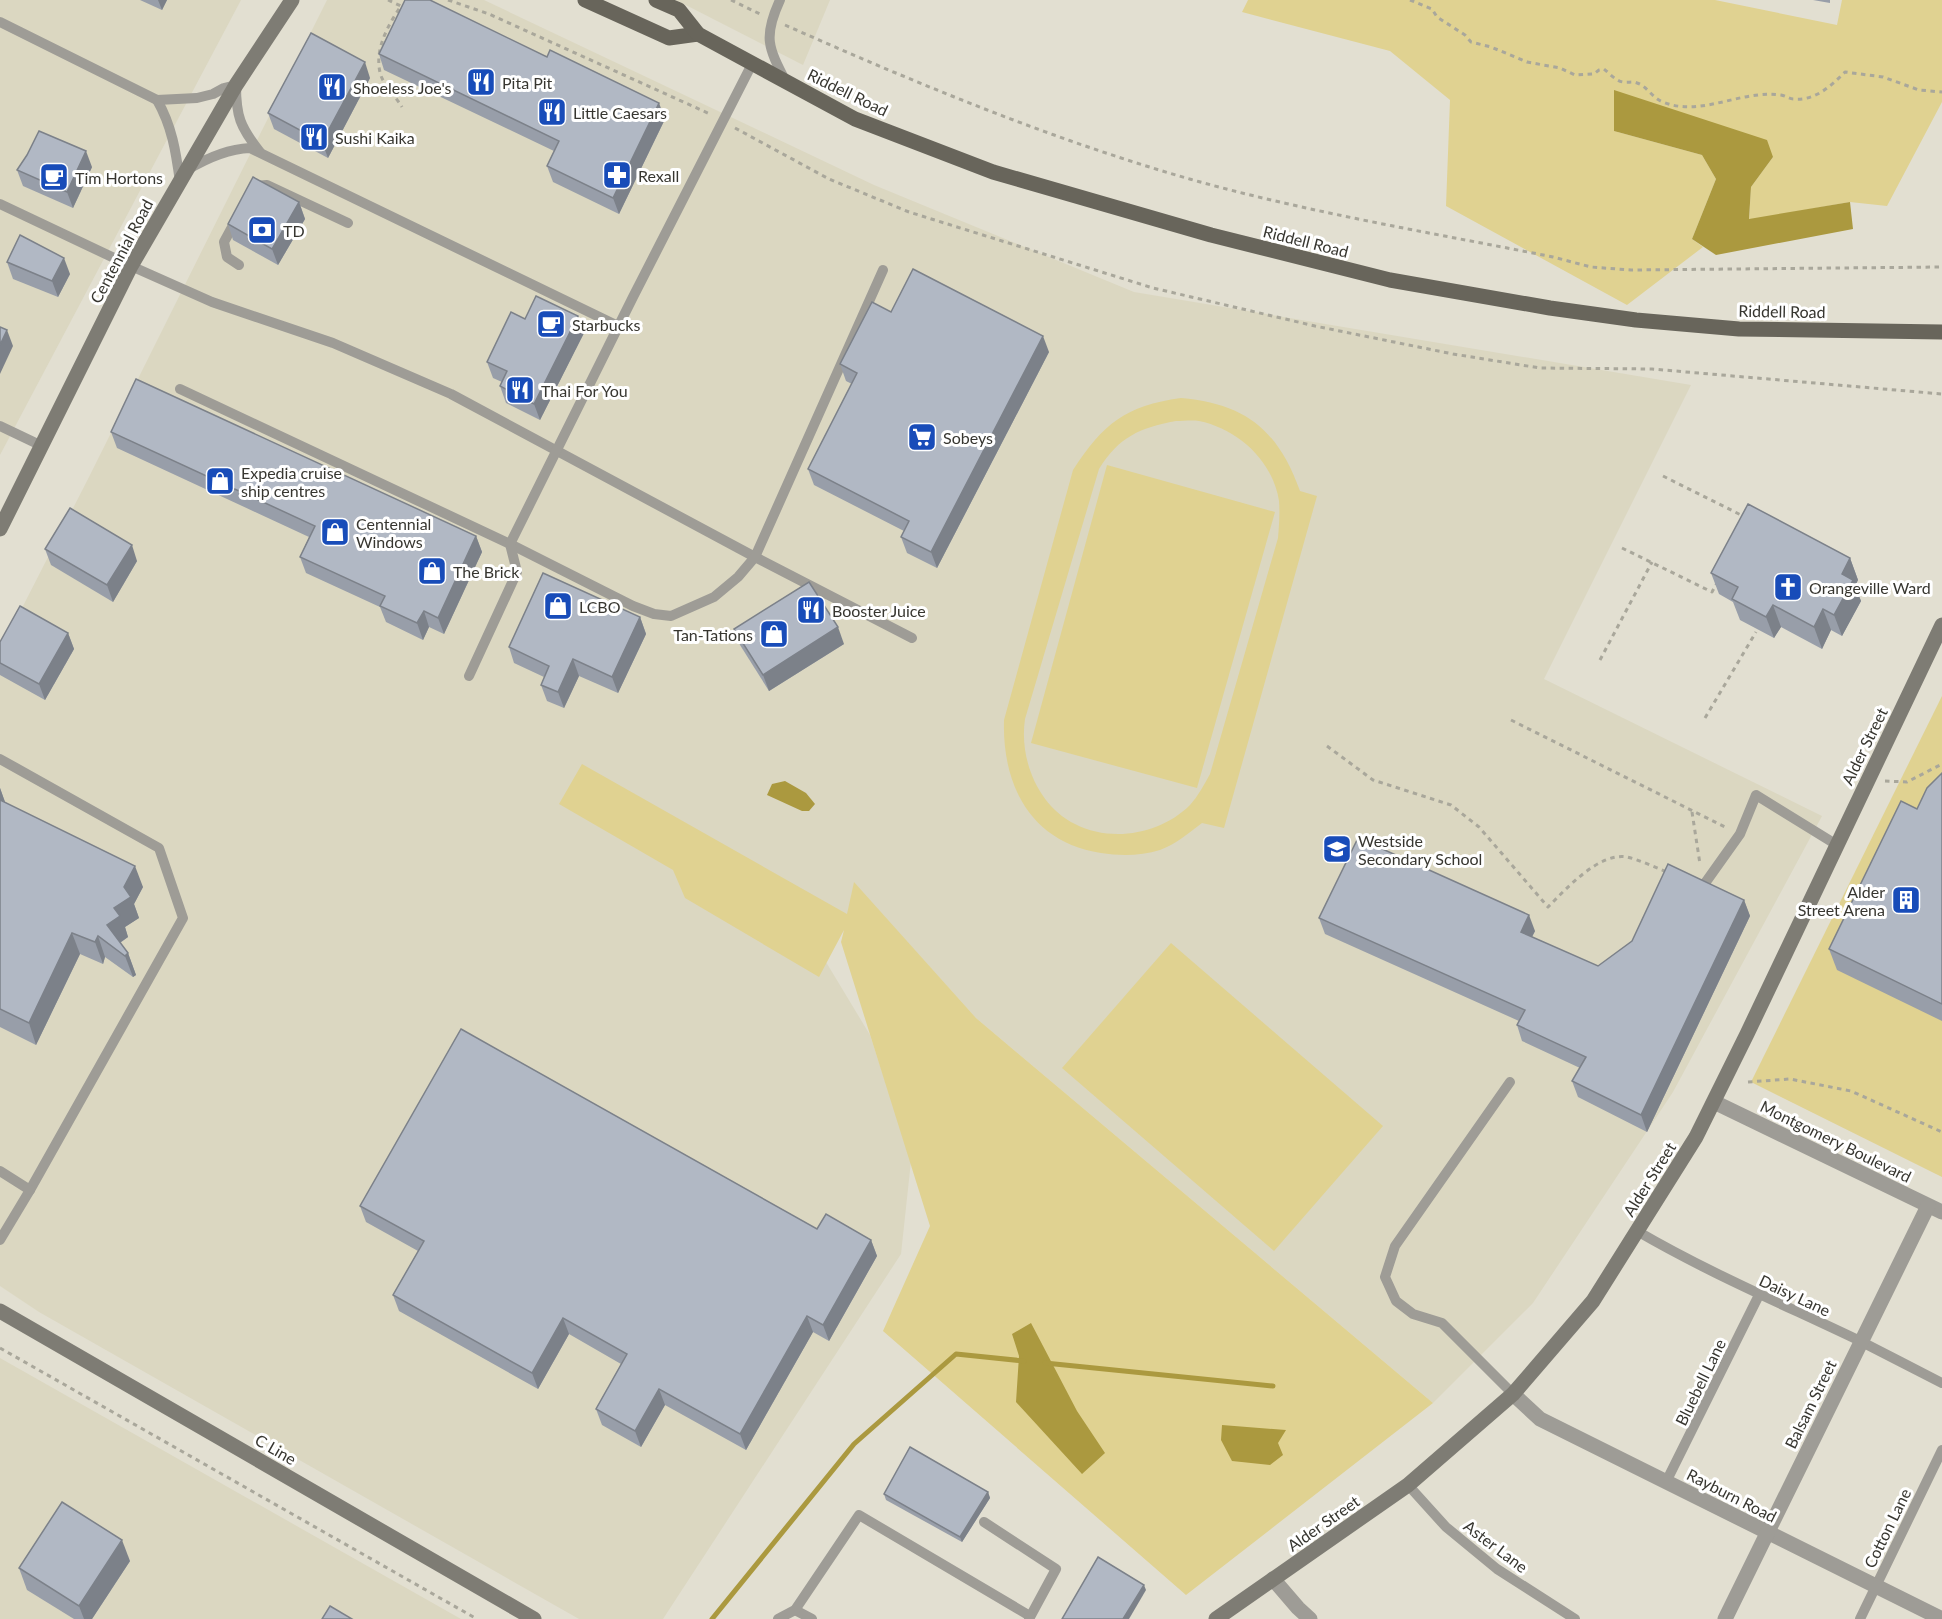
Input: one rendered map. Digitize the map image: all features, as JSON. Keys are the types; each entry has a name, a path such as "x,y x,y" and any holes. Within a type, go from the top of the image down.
{"main road":[{"path":"585,0 669,38 699,34"},
{"name":"Riddell Road","path":"656,0 679,10 699,34 855,119 993,172 1212,235 1390,280 1539,307 1636,320 1739,329 1942,332"}],"street":[{"name":"Centennial Road","path":"0,529 131,266 236,85 292,0"},
{"name":"Alder Street","path":"1216,1619 1408,1485 1513,1394 1593,1301 1696,1137 1942,625"},
{"name":"Montgomery Boulevard","path":"1714,1102 1935,1209"},
{"name":"Balsam Street","path":"1725,1619 1861,1342 1935,1209"},
{"name":"C Line","path":"0,1311 534,1619"},
{"name":"Rayburn Road","path":"1513,1394 1540,1419 1942,1619"},
{"path":"1273,1579 1310,1619"}],"lane":[{"path":"780,0 771,19 769,30 773,56 786,82"},
{"path":"0,22 157,100 197,98 236,85 236,109 240,120 247,136 262,154"},
{"path":"469,676 517,572 510,544 752,64"},
{"path":"157,100 167,117 183,176 209,158 237,148 250,148 618,326"},
{"path":"239,265 227,257 224,242 255,185 267,185 348,223"},
{"path":"0,204 212,302 333,343 443,390 912,638"},
{"path":"180,389 510,544 633,606 654,614 671,616 714,597 738,577 755,557 883,270"},
{"path":"0,426 42,446"},
{"path":"0,759 159,848 183,918 0,1240"},
{"path":"1703,886 1740,834 1756,795 1837,845"},
{"path":"1510,1082 1395,1246 1385,1277 1396,1301 1413,1314 1442,1323 1513,1394"},
{"path":"0,1171 30,1190"},
{"name":"Daisy Lane","path":"1637,1231 1760,1295 1942,1383"},
{"name":"Bluebell Lane","path":"1666,1482 1760,1295"},
{"name":"Cotton Lane","path":"1860,1619 1942,1450"},
{"name":"Aster Lane","path":"1408,1485 1446,1527 1497,1569 1575,1619"},
{"path":"778,1619 795,1610 859,1515 1030,1618 1056,1569 984,1522"},
{"path":"795,1610 812,1619"}],"path":[{"path":"388,0 400,6 388,26 379,53 381,76 402,107"},
{"path":"448,0 498,18 723,121 829,179 909,212 1153,288 1315,326 1453,354 1540,368 1652,369 1942,394"},
{"path":"731,0 923,85 1018,123 1193,180 1314,210 1553,257 1591,267 1631,270 1942,267"},
{"path":"1410,0 1432,9 1437,17 1472,42 1527,62 1560,68 1575,75 1594,74 1604,69 1621,82 1636,82 1664,102 1683,106 1699,107 1741,97 1767,94 1784,95 1791,100 1805,99 1832,85 1845,72 1883,77 1919,90 1942,92"},
{"path":"1663,476 1749,519"},
{"path":"1623,548 1712,592 1721,575"},
{"path":"1600,660 1652,562"},
{"path":"1705,718 1756,632"},
{"path":"1511,720 1740,834"},
{"path":"1327,746 1373,780 1451,805 1479,828 1548,907 1574,881 1601,861 1625,857 1670,873"},
{"path":"1868,780 1907,782 1942,764"},
{"path":"1692,812 1703,886"},
{"path":"1748,1082 1790,1079 1851,1091 1942,1132"},
{"path":"0,1348 477,1619"}],"shaded area":[{"path":"0,0 241,0 0,455"},
{"path":"327,0 484,0 874,185 1134,292 1691,385 1544,679 1822,816 1673,1092 1533,1303 1433,1403 976,1018 854,883 850,916 826,962 870,1035 911,1161 901,1254 663,1619 579,1619 39,1312 0,1286 0,651"},
{"path":"676,0 830,0 803,65"},
{"path":"1248,0 1715,0 1837,25 1842,0 1942,0 1942,102 1887,206 1850,202 1749,220 1751,187 1773,157 1614,131 1702,155 1716,179 1692,239 1703,247 1627,305 1446,206 1450,100 1390,51 1242,12"},
{"path":"1614,90 1767,140 1773,157 1751,187 1749,219 1850,202 1853,229 1716,255 1692,239 1716,179 1702,155 1614,131"},
{"path":"1181,398 1204,401 1224,406 1241,414 1270,436 1291,470 1300,491 1317,496 1224,828 1202,823 1160,850 1138,854 1108,854 1077,847 1056,837 1039,823 1026,807 1015,788 1008,767 1004,720 1073,470 1095,440 1118,419 1130,412 1162,401","holes":["1179,421 1199,421 1227,431 1240,439 1261,460 1275,486 1279,501 1278,538 1210,774 1196,798 1178,815 1151,829 1120,834 1089,830 1062,816 1041,793 1028,765 1025,750 1025,719 1099,469 1114,449 1131,436 1151,427"]},
{"path":"1107,465 1275,512 1197,788 1031,743"},
{"path":"1942,696 1942,1177 1751,1082"},
{"path":"582,764 847,914 854,882 976,1018 1433,1403 1186,1595 883,1331 930,1226 841,942 844,930 819,977 685,898 673,870 559,804"},
{"path":"785,781 806,793 815,804 809,811 802,811 767,795 772,784"},
{"path":"1171,943 1383,1126 1274,1251 1062,1068"},
{"path":"1031,1323 1077,1411 1105,1453 1082,1474 1016,1402 1019,1356 1012,1334"},
{"path":"0,1358 461,1619 0,1619"},
{"path":"1222,1425 1286,1430 1278,1443 1283,1455 1270,1465 1232,1461 1221,1440"}],"building":[{"path":"405,0 430,0 547,57 550,50 659,103 613,198 547,166 559,141 379,54"},
{"path":"311,33 365,62 322,142 268,113"},
{"path":"39,131 86,151 67,192 17,170"},
{"path":"253,177 299,202 272,249 228,224"},
{"path":"20,235 64,258 52,281 7,262"},
{"name":"Sobeys","path":"913,269 1043,336 931,552 901,537 909,521 808,469 857,373 840,364 872,302 891,312"},
{"path":"536,296 578,316 534,404 500,386 507,371 487,362 511,312 525,319"},
{"path":"0,327 7,330 0,345"},
{"path":"136,379 476,536 438,618 424,611 417,623 380,606 385,596 300,557 315,526 111,432"},
{"name":"Orangeville Ward","path":"1748,504 1850,558 1842,574 1853,580 1834,615 1823,609 1814,627 1773,605 1766,617 1732,599 1738,587 1711,573"},
{"path":"70,508 132,545 107,585 45,549"},
{"path":"543,573 640,617 612,677 573,659 558,692 541,685 549,666 509,647"},
{"path":"809,582 838,627 763,675 734,629"},
{"path":"20,606 68,633 39,684 0,663 0,642"},
{"name":"Alder Street Arena","path":"1942,773 1942,1004 1829,949 1901,801 1917,809 1927,788"},
{"path":"0,800 135,866 124,887 131,897 114,908 120,916 107,925 128,953 125,956 98,936 95,942 72,933 29,1023 0,1009"},
{"path":"1358,838 1529,915 1521,932 1598,966 1632,941 1668,864 1744,900 1641,1115 1572,1081 1586,1057 1517,1025 1525,1010 1319,918"},
{"path":"461,1029 817,1229 826,1214 871,1240 823,1325 807,1316 740,1434 659,1389 635,1431 596,1409 627,1354 563,1318 532,1373 393,1295 424,1241 360,1206"},
{"path":"910,1447 988,1492 960,1537 884,1494"},
{"path":"62,1502 122,1540 79,1606 19,1568"},
{"path":"1098,1557 1144,1585 1123,1619 1062,1619"},
{"path":"330,1606 352,1619 322,1619"}],"waterway":[{"path":"712,1619 854,1444 956,1354 1024,1361"},
{"path":"1045,1363 1273,1386"}],"place":[{"name":"Pita Pit","path":"481,82"},
{"name":"Shoeless Joe's","path":"332,87"},
{"name":"Little Caesars","path":"552,112"},
{"name":"Sushi Kaika","path":"314,137"},
{"name":"Rexall","path":"617,175"},
{"name":"Tim Hortons","path":"54,177"},
{"name":"TD","path":"262,230"},
{"name":"Starbucks","path":"551,324"},
{"name":"Thai For You","path":"520,390"},
{"name":"Sobeys","path":"922,437"},
{"name":"Expedia cruise ship centres","path":"220,481"},
{"name":"Centennial Windows","path":"335,532"},
{"name":"The Brick","path":"432,571"},
{"name":"Orangeville Ward","path":"1788,587"},
{"name":"LCBO","path":"558,606"},
{"name":"Booster Juice","path":"811,610"},
{"name":"Tan-Tations","path":"774,634"},
{"name":"Westside Secondary School","path":"1337,849"},
{"name":"Alder Street Arena","path":"1906,900"}]}
